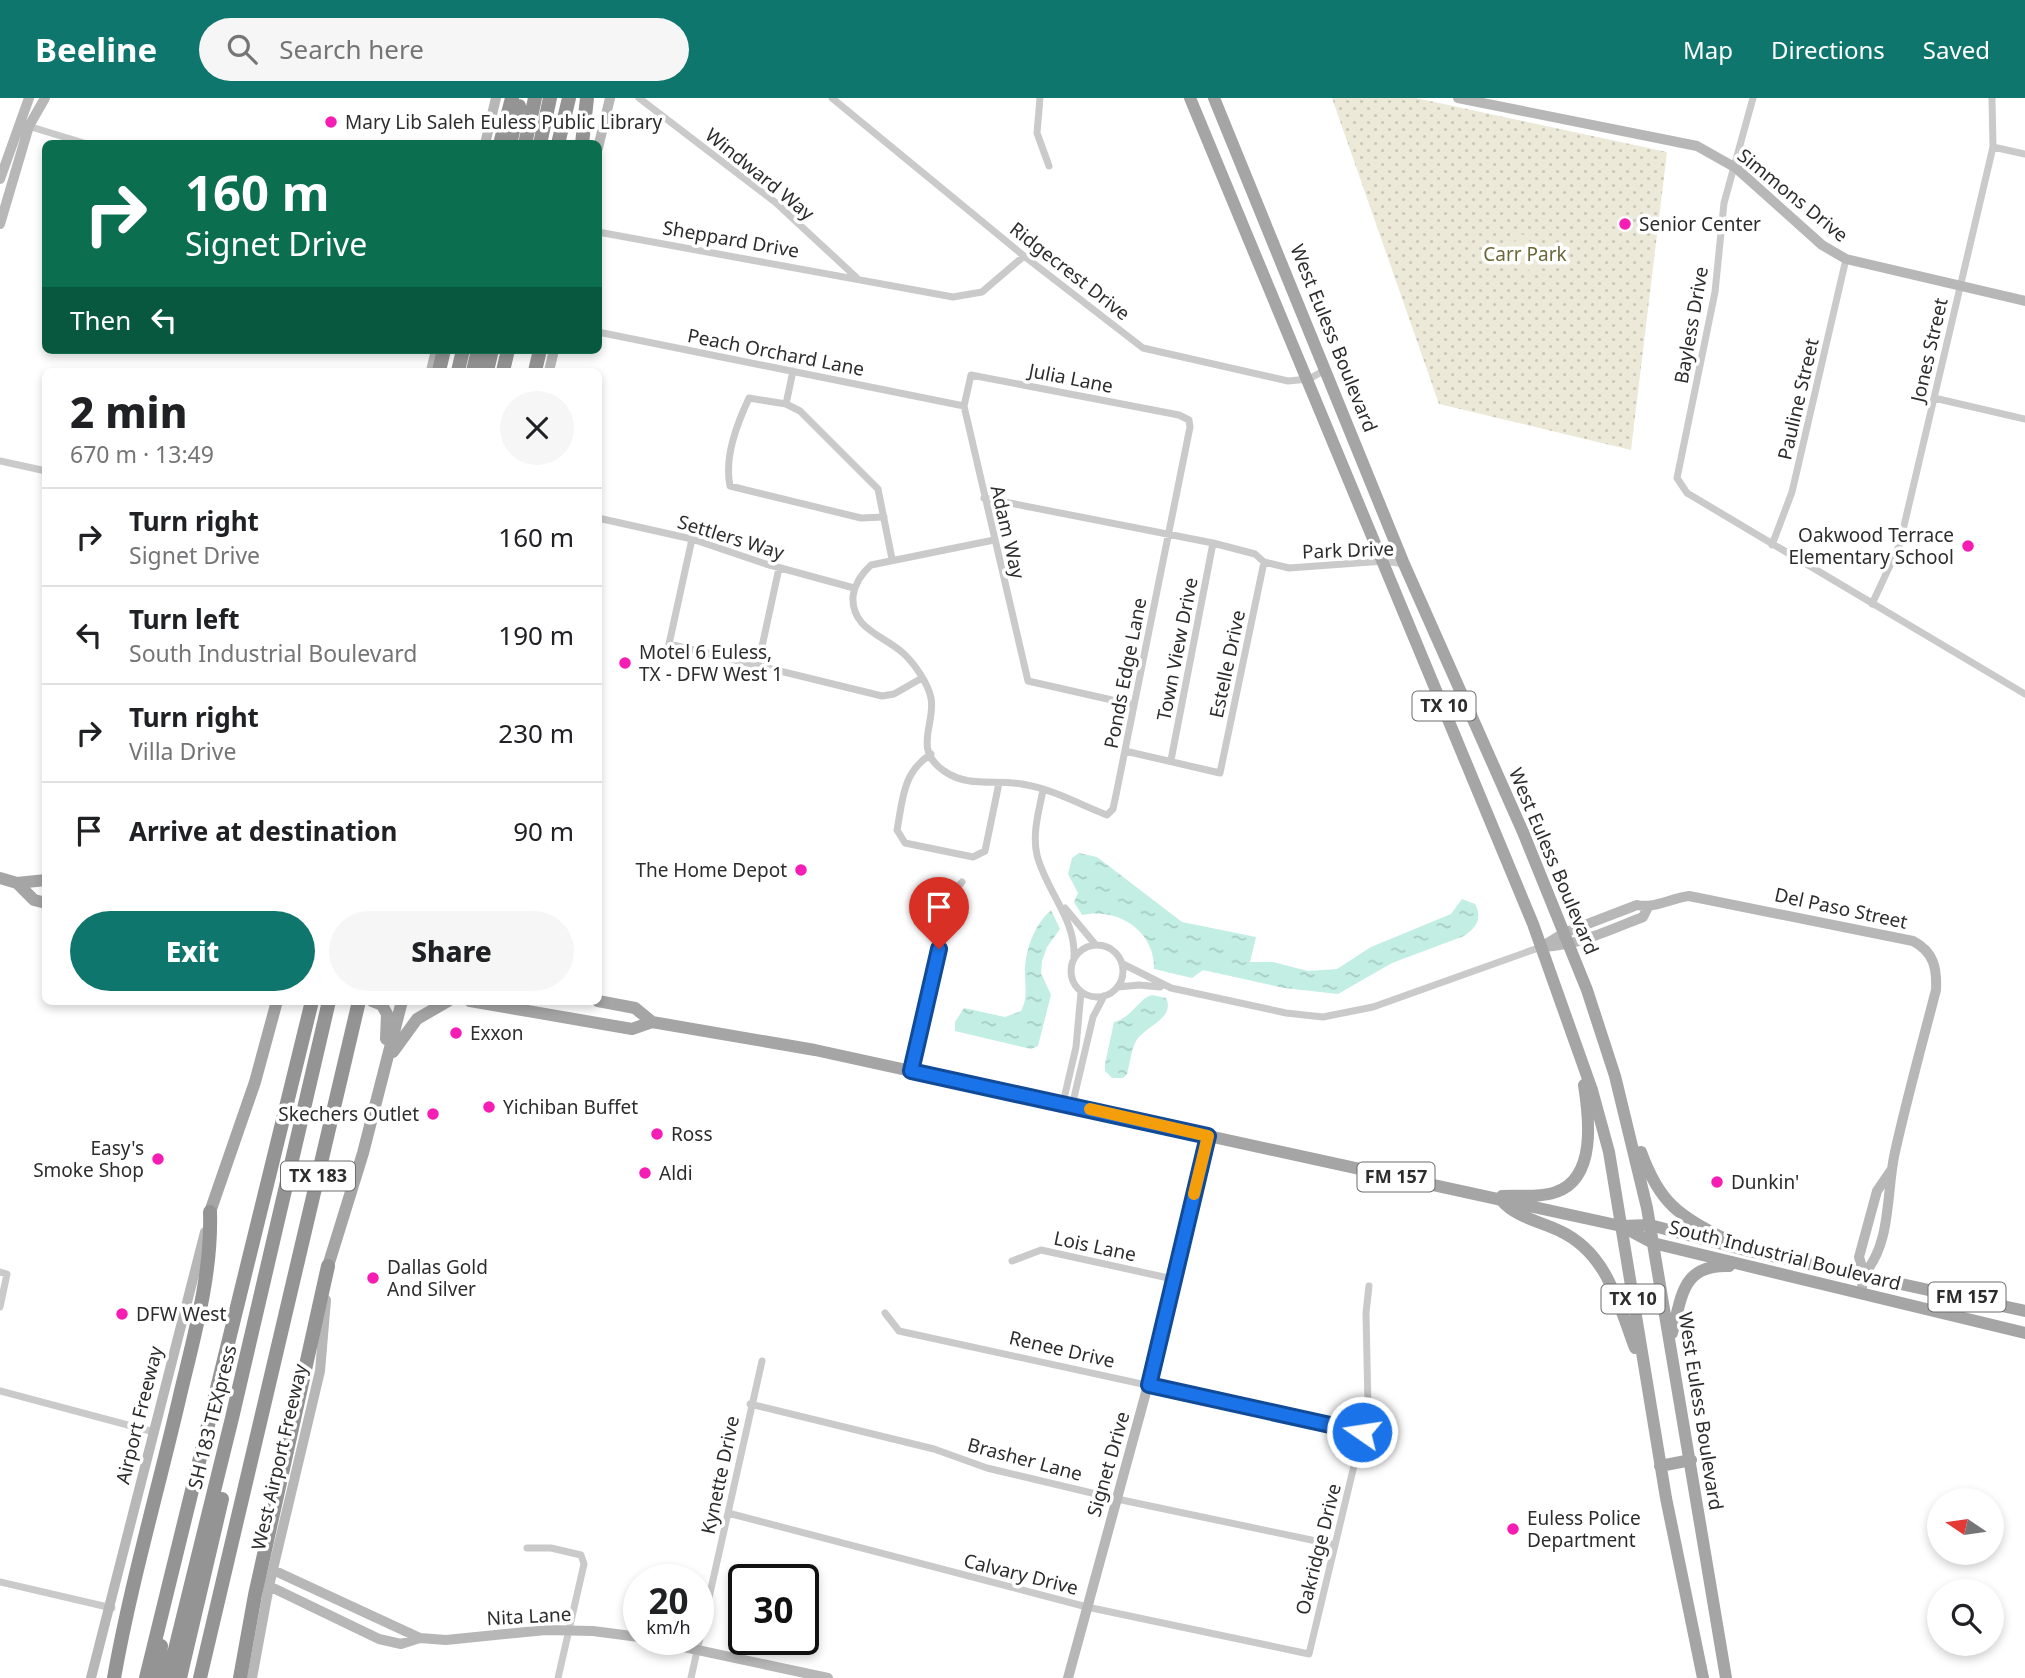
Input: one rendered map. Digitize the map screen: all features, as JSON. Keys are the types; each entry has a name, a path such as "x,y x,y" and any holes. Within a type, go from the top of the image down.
{"highway":[{"path":"501,140 512,98"},
{"path":"511,140 521,98"},
{"path":"526,140 536,98"},
{"path":"541,140 550,98"},
{"path":"559,140 569,98"},
{"path":"582,140 587,98"},
{"name":"TX 183","path":"146,1678 311,1005"},
{"name":"SH 183 TEXpress","path":"168,1678 333,1005"},
{"name":"SH 183 TEXpress","path":"180,1678 333,1005"},
{"name":"TX 183","path":"200,1678 357,1006"},
{"path":"114,1678 122,1629 193,1343 211,1240 210,1212"},
{"path":"230,1678 328,1266"},
{"path":"240,1678 287,1447"},
{"path":"157,1678 163,1613"},
{"path":"104,1678 122,1629"}],"main road":[{"name":"West Euless Boulevard","path":"1190,98 1385,561 1541,947 1580,1057 1609,1152 1660,1466 1703,1678"},
{"name":"West Euless Boulevard","path":"1214,98 1404,564 1523,832 1566,939 1624,1108 1650,1225 1726,1678"},
{"path":"0,878 17,883 42,880"},
{"path":"17,883 34,900 42,902"},
{"name":"South Industrial Boulevard","path":"602,1002 635,1008 652,1022"},
{"name":"Airport Freeway","path":"210,1212 251,1095 276,1005"},
{"path":"383,1005 387,1014 388,1030 382,1051 387,1064"},
{"name":"West Airport Freeway","path":"328,1266 387,1064 401,1005"},
{"path":"387,1064 417,1019 441,1005"},
{"name":"South Industrial Boulevard","path":"493,1005 632,1029 652,1022 815,1050 1621,1226 1650,1225 1749,1251 2025,1311"},
{"path":"1484,1197 1555,1193 1573,1181 1582,1167 1588,1133 1580,1057"},
{"path":"1624,1108 1658,1192 1676,1211 1749,1251"},
{"path":"1502,1200 1511,1211 1572,1238 1600,1263 1608,1277 1644,1372"},
{"name":"South Industrial Boulevard","path":"1621,1226 1653,1243 2025,1333"},
{"path":"1670,1340 1681,1293 1699,1272 1718,1265 1754,1267"},
{"path":"1660,1466 1691,1460"},
{"path":"1685,1590 1699,1607 1713,1607"}],"street":[{"path":"0,224 29,98"},
{"path":"0,180 25,124 45,98"},
{"path":"486,140 496,98"},
{"path":"600,140 610,98"},
{"name":"Windward Way","path":"639,98 775,202 858,278"},
{"name":"Ridgecrest Drive","path":"832,98 1024,256 1143,348 1288,381 1309,379 1326,370"},
{"path":"1040,98 1037,134 1049,166"},
{"name":"Simmons Drive","path":"1458,98 1697,146 1735,168 1822,245 1846,259 2025,301"},
{"name":"Bayless Drive","path":"1753,98 1724,203 1709,329 1677,475 1687,493 1772,545"},
{"name":"Jones Street","path":"1872,604 1899,546 1993,147 1993,98"},
{"path":"25,124 75,140"},
{"path":"1993,147 2025,154"},
{"name":"Sheppard Drive","path":"602,233 858,278 924,293 965,297 993,284 1024,256"},
{"name":"Pauline Street","path":"1772,545 1792,492 1846,259"},
{"name":"Peach Orchard Lane","path":"602,333 964,407"},
{"path":"786,404 793,372"},
{"name":"Julia Lane","path":"964,407 971,375 1179,415 1189,420 1190,427"},
{"path":"884,517 862,518 730,485 727,472 749,398 786,404 800,411 878,489 884,517 892,559"},
{"path":"1934,398 2025,419"},
{"name":"Adam Way","path":"964,407 1028,681 1134,705"},
{"name":"Ponds Edge Lane","path":"1043,790 1107,815 1113,809 1190,427"},
{"path":"0,461 42,470"},
{"name":"Park Drive","path":"984,498 1213,543 1255,554 1264,562 1302,568 1385,561 1404,564"},
{"name":"Settlers Way","path":"602,519 692,539 779,568 854,588"},
{"path":"692,539 669,644 881,696 894,694 922,678"},
{"path":"994,540 871,565 861,573 854,588 853,608 858,619 876,636 903,653 922,678 931,698 925,736 931,754 940,768 957,780 1021,784 1043,790 1034,834 1038,856 1072,935 1072,980 1081,992 1088,996 1104,996"},
{"name":"Town View Drive","path":"1171,760 1213,543"},
{"path":"1772,545 2025,694"},
{"name":"Estelle Drive","path":"1171,760 1220,773 1264,562"},
{"path":"758,665 779,568"},
{"path":"1125,751 1171,760"},
{"path":"931,754 919,762 907,779 897,831 901,839 973,857 980,855 985,851 999,783"},
{"path":"911,1071 952,894 962,882"},
{"name":"Del Paso Street","path":"1171,988 1303,1016 1323,1017 1373,1007 1541,947 1643,917 1648,907 1674,898 1707,898 1913,941 1928,952 1937,975 1936,990 1892,1169 1877,1191 1859,1257 1864,1274 1861,1294"},
{"path":"1060,902 1095,944"},
{"path":"1074,957 1079,951 1095,944 1109,947 1123,964 1171,988"},
{"path":"1118,987 1124,972 1123,964"},
{"path":"1068,1105 1093,1017 1104,996 1118,987 1139,985 1171,988"},
{"path":"1068,1105 1081,992"},
{"name":"Signet Drive","path":"1068,1678 1149,1385 1208,1136"},
{"name":"Airport Freeway","path":"92,1678 112,1608 210,1212"},
{"name":"Lois Lane","path":"1012,1261 1041,1251 1173,1279"},
{"name":"West Airport Freeway","path":"252,1678 273,1570 320,1371 328,1266"},
{"path":"0,1307 4,1273"},
{"name":"Oakridge Drive","path":"1309,1654 1368,1406 1366,1313 1369,1286"},
{"name":"Renee Drive","path":"885,1313 899,1331 1362,1432"},
{"name":"Kynette Drive","path":"714,1576 750,1404 762,1361"},
{"path":"0,1391 155,1432"},
{"name":"Brasher Lane","path":"750,1404 934,1449 987,1468 1117,1499 1335,1545"},
{"name":"Calvary Drive","path":"728,1513 1087,1607 1309,1654"},
{"path":"527,1548 551,1548 581,1555 583,1573 558,1678"},
{"name":"Nita Lane","path":"273,1570 420,1638 446,1640 569,1630 623,1635"},
{"path":"0,1582 112,1608"},
{"name":"Nita Lane","path":"270,1586 379,1639 401,1644 420,1638"},
{"path":"714,1653 828,1678"},
{"name":"Kynette Drive","path":"691,1678 697,1655"}],"green space":[{"name":"Carr Park","path":"1332,98 1416,98 1667,152 1631,450 1439,404"},
{"path":"1522,234 1546,256 1531,272 1507,250"}],"water":[{"path":"1079,853 1097,857 1182,922 1256,937 1250,962 1273,962 1308,971 1337,969 1371,947 1451,914 1462,899 1475,904 1478,919 1472,930 1464,936 1392,963 1338,994 1284,988 1203,970 1192,978 1154,969 1153,955 1148,943 1132,924 1108,915 1082,915 1074,902 1078,893 1068,874 1072,858"},
{"path":"1051,910 1060,929 1047,947 1042,961 1041,973 1051,995 1038,1046 1031,1049 955,1031 955,1022 964,1008 1005,1017 1021,1011 1025,997 1025,964 1029,947 1035,931"},
{"path":"1152,995 1166,998 1167,1011 1136,1041 1127,1074 1123,1078 1112,1078 1105,1071 1105,1064 1114,1022 1121,1020"}],"slow traffic":[{"path":"1090,1109 1208,1136 1194,1194"}],"place":[{"name":"Mary Lib Saleh Euless Public Library","path":"331,122"},
{"name":"Senior Center","path":"1625,224"},
{"name":"Oakwood Terrace Elementary School","path":"1968,546"},
{"name":"Motel 6 Euless, TX - DFW West 1","path":"625,663"},
{"name":"The Home Depot","path":"801,870"},
{"name":"Exxon","path":"456,1033"},
{"name":"Yichiban Buffet","path":"489,1107"},
{"name":"Skechers Outlet","path":"433,1114"},
{"name":"Ross","path":"657,1134"},
{"name":"Easy's Smoke Shop","path":"158,1159"},
{"name":"Aldi","path":"645,1173"},
{"name":"Dunkin'","path":"1717,1182"},
{"name":"Dallas Gold And Silver","path":"373,1278"},
{"name":"DFW West","path":"122,1314"},
{"name":"Euless Police Department","path":"1513,1529"}],"route":[{"path":"939,949 911,1071 1208,1136 1149,1385 1362,1432"}]}
